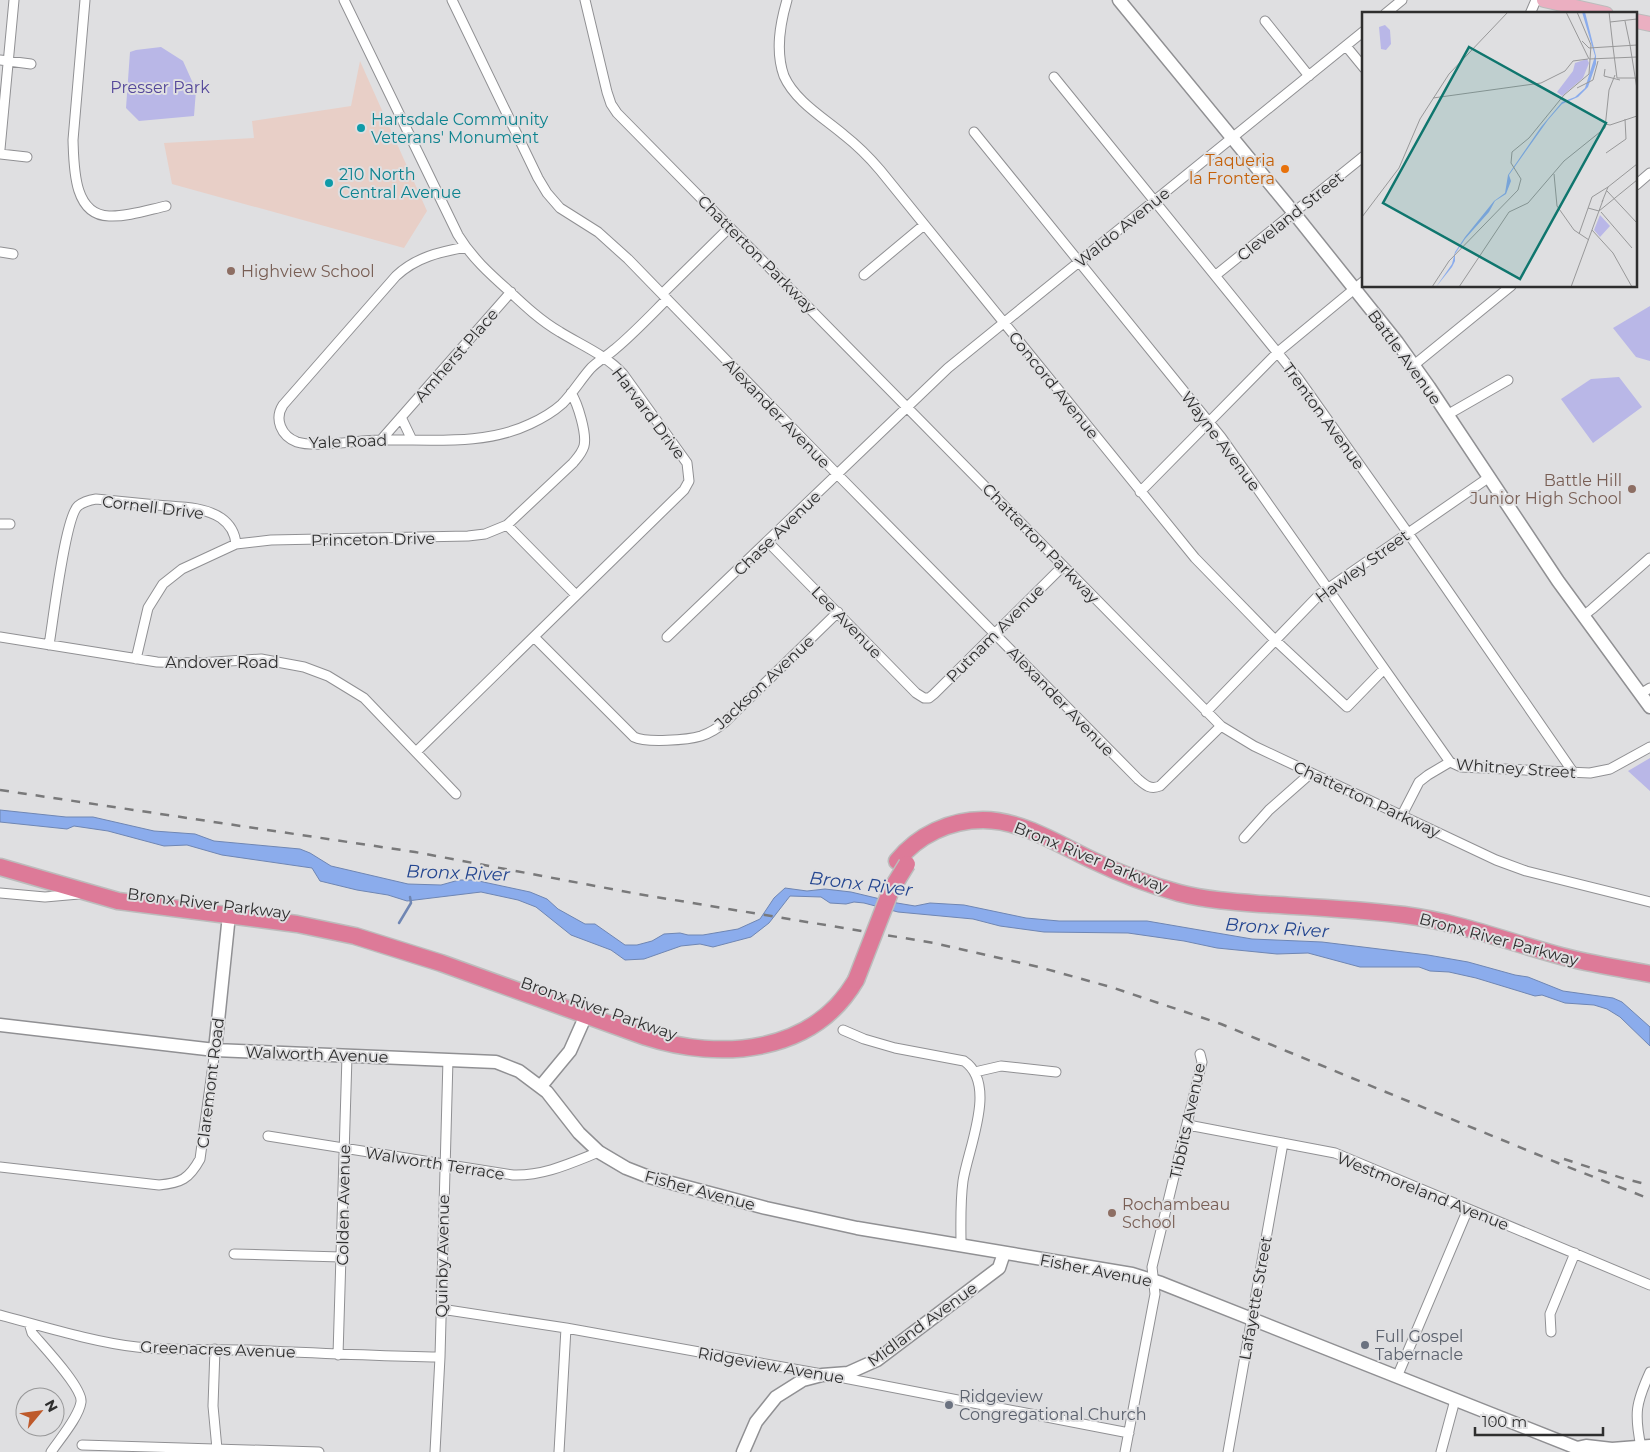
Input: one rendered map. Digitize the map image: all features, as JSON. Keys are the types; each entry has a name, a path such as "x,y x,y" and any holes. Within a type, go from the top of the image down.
{"highway":[{"name":"Bronx River Parkway","path":"0,857 80,881 126,892 310,926 376,942 674,1045 711,1050 742,1049 779,1040 815,1025 838,1005 852,978 902,862 918,841 939,829 968,821 998,821 1028,830 1124,874 1188,895 1238,902 1419,917 1577,960 1650,974"},
{"name":"Bronx River Parkway","path":"902,862 946,837 974,830 997,831 1025,839 1128,886 1186,904 1216,910 1388,923 1426,929 1468,939 1570,969 1650,984"},
{"name":"Bronx River Parkway","path":"0,868 89,894 133,904 319,918 378,932 449,955 654,1029 698,1039 727,1040 749,1038 771,1033 792,1025 805,1019 823,1006 852,978"}],"main road":[{"path":"1544,0 1597,12"}],"street":[{"path":"0,149 5,60 14,0"},
{"path":"85,0 73,140 74,163 83,203 90,210 108,216 166,206"},
{"name":"Harvard Drive","path":"344,0 458,235 466,247 481,265 548,324 613,364 623,374 684,458 688,469 689,481 684,490 416,752"},
{"name":"Alexander Avenue","path":"452,0 547,193 564,212 588,225 607,240 665,296 838,475 1138,779 1148,787 1156,788 1167,781 1221,726"},
{"name":"Chatterton Parkway","path":"585,0 607,92 614,108 1221,726 1254,746 1511,865 1650,902"},
{"name":"Concord Avenue","path":"787,0 780,31 782,67 789,84 799,98 865,154 1195,558 1275,640 1347,707 1384,669"},
{"name":"Battle Avenue","path":"1119,0 1294,213 1359,285 1583,616 1645,691 1650,707"},
{"path":"1387,12 1402,0"},
{"path":"1531,12 1536,0"},
{"path":"1265,21 1309,76"},
{"name":"Waldo Avenue","path":"908,407 948,368 1362,33"},
{"path":"1346,46 1362,66"},
{"path":"5,60 31,64"},
{"name":"Trenton Avenue","path":"1054,77 1278,352 1408,534 1573,772"},
{"name":"Wayne Avenue","path":"974,132 1209,422 1450,762"},
{"path":"0,154 27,157"},
{"name":"Cleveland Street","path":"1216,275 1362,158"},
{"path":"1638,183 1650,174"},
{"path":"864,275 924,225"},
{"name":"Yale Road","path":"466,247 423,257 406,267 287,400 278,414 279,424 288,437 298,442 310,444 381,440 484,438 516,431 541,419 564,403 591,368 604,358 730,227"},
{"path":"0,252 13,254"},
{"path":"1140,492 1278,352 1359,285"},
{"path":"1414,365 1510,288"},
{"name":"Amherst Place","path":"381,440 510,292"},
{"path":"1447,415 1508,380"},
{"name":"Princeton Drive","path":"136,659 148,608 163,584 182,569 236,544 271,540 468,536 494,531 507,525 573,463 584,448 585,434 572,393"},
{"name":"Chase Avenue","path":"667,637 908,407"},
{"name":"Amherst Place","path":"401,417 412,440"},
{"name":"Hawley Street","path":"1206,712 1275,640 1328,589 1488,478"},
{"name":"Cornell Drive","path":"50,645 64,549 72,514 78,506 88,500 96,499 201,511 216,516 227,523 234,533 236,544"},
{"path":"0,524 10,524"},
{"path":"507,525 576,595"},
{"name":"Lee Avenue","path":"768,542 918,696 926,699"},
{"path":"1583,616 1650,558"},
{"name":"Putnam Avenue","path":"926,699 934,694 1063,566"},
{"name":"Jackson Avenue","path":"534,637 630,734 643,741 653,741 700,736 720,727 838,612"},
{"name":"Andover Road","path":"0,637 157,662 185,664 261,659 304,667 339,682 364,698 456,794"},
{"name":"Whitney Street","path":"1402,815 1419,782 1450,762 1460,767 1590,773 1604,771 1617,766 1650,747"},
{"path":"1244,838 1269,810 1311,773"},
{"path":"0,893 34,897 89,894"},
{"name":"Claremont Road","path":"0,1168 159,1185 184,1180 196,1168 200,1159 215,1050 229,910"},
{"path":"541,1086 567,1057 586,1015"},
{"name":"Walworth Avenue","path":"0,1025 215,1050 496,1062 519,1071 541,1086 554,1099 586,1140 599,1152"},
{"path":"843,1030 864,1039 895,1048 964,1061 974,1072 980,1089 979,1108 962,1194 961,1246"},
{"name":"Tibbits Avenue","path":"1125,1452 1155,1294 1152,1267 1188,1125 1202,1062 1200,1054"},
{"name":"Colden Avenue","path":"338,1355 347,1056"},
{"name":"Quinby Avenue","path":"435,1452 440,1357 448,1059"},
{"path":"974,1072 1001,1066 1056,1072"},
{"name":"Westmoreland Avenue","path":"1188,1125 1335,1154 1650,1285"},
{"name":"Walworth Terrace","path":"268,1136 505,1175 530,1175 548,1172 599,1152"},
{"name":"Lafayette Street","path":"1228,1452 1282,1143"},
{"name":"Fisher Avenue","path":"599,1152 626,1168 649,1177 766,1208 857,1228 1132,1274 1153,1280 1579,1450 1586,1446 1604,1449 1644,1449"},
{"path":"1397,1377 1468,1209"},
{"name":"Midland Avenue","path":"743,1452 756,1422 776,1397 803,1380 848,1373 860,1369 886,1354 999,1268 1004,1253"},
{"path":"234,1254 341,1257"},
{"path":"1551,1332 1550,1314 1575,1254"},
{"name":"Ridgeview Avenue","path":"441,1309 566,1328 829,1375 1129,1433"},
{"name":"Greenacres Avenue","path":"0,1315 136,1347 440,1357"},
{"path":"29,1322 32,1333 77,1387 81,1400 79,1409 51,1452"},
{"path":"559,1452 566,1328"},
{"path":"215,1350 213,1406 217,1449"},
{"path":"1644,1449 1636,1416 1637,1407 1650,1372"},
{"path":"1441,1452 1455,1400"},
{"path":"82,1444 94,1449 217,1449 320,1452"}],"shaded area":[{"path":"360,61 427,211 404,248 172,184 164,143 254,138 252,121 351,106"},
{"path":"0,810 66,817 93,817 154,831 195,834 214,841 300,849 331,866 408,884 441,885 459,880 474,880 530,892 547,899 558,909 585,924 595,924 625,945 637,945 652,941 664,934 703,935 738,929 760,919 774,898 785,888 807,891 825,889 851,892 915,906 930,903 964,905 1026,918 1059,921 1147,921 1252,939 1322,942 1428,955 1468,962 1528,977 1563,991 1613,998 1622,1002 1650,1027 1650,1046 1620,1017 1607,1009 1594,1005 1565,1003 1542,995 1535,996 1449,972 1430,971 1419,967 1360,967 1308,953 1277,954 1217,948 1128,933 1044,932 1000,926 973,919 898,912 864,903 830,903 821,897 790,896 769,923 751,937 713,947 700,944 681,946 644,959 625,960 611,950 571,935 536,907 518,900 481,892 407,901 388,895 320,881 312,868 222,855 187,845 164,846 108,831 74,826 67,829 0,822"}],"green space":[{"name":"Presser Park","path":"161,47 183,61 196,90 194,116 139,121 126,108 130,52"},
{"path":"1650,306 1650,361 1636,357 1613,328"},
{"path":"1619,377 1642,407 1593,443 1561,399 1591,379"},
{"path":"1650,758 1650,791 1628,771"}],"waterway":[{"path":"399,923 411,903 410,897"}],"railway":[{"path":"0,790 415,852 638,894 934,943 1039,967 1114,988 1221,1024 1650,1199"},
{"path":"1564,1159 1650,1185"}],"place":[{"name":"Hartsdale Community Veterans' Monument","path":"361,128"},
{"name":"Taqueria la Frontera","path":"1285,169"},
{"name":"210 North Central Avenue","path":"329,183"},
{"name":"Highview School","path":"231,271"},
{"name":"Battle Hill Junior High School","path":"1632,489"},
{"name":"Rochambeau School","path":"1112,1213"},
{"name":"Full Gospel Tabernacle","path":"1365,1345"},
{"name":"Ridgeview Congregational Church","path":"949,1405"}],"water label":[{"name":"Bronx River","path":"458,873"},
{"name":"Bronx River","path":"861,884"},
{"name":"Bronx River","path":"1277,928"}]}
